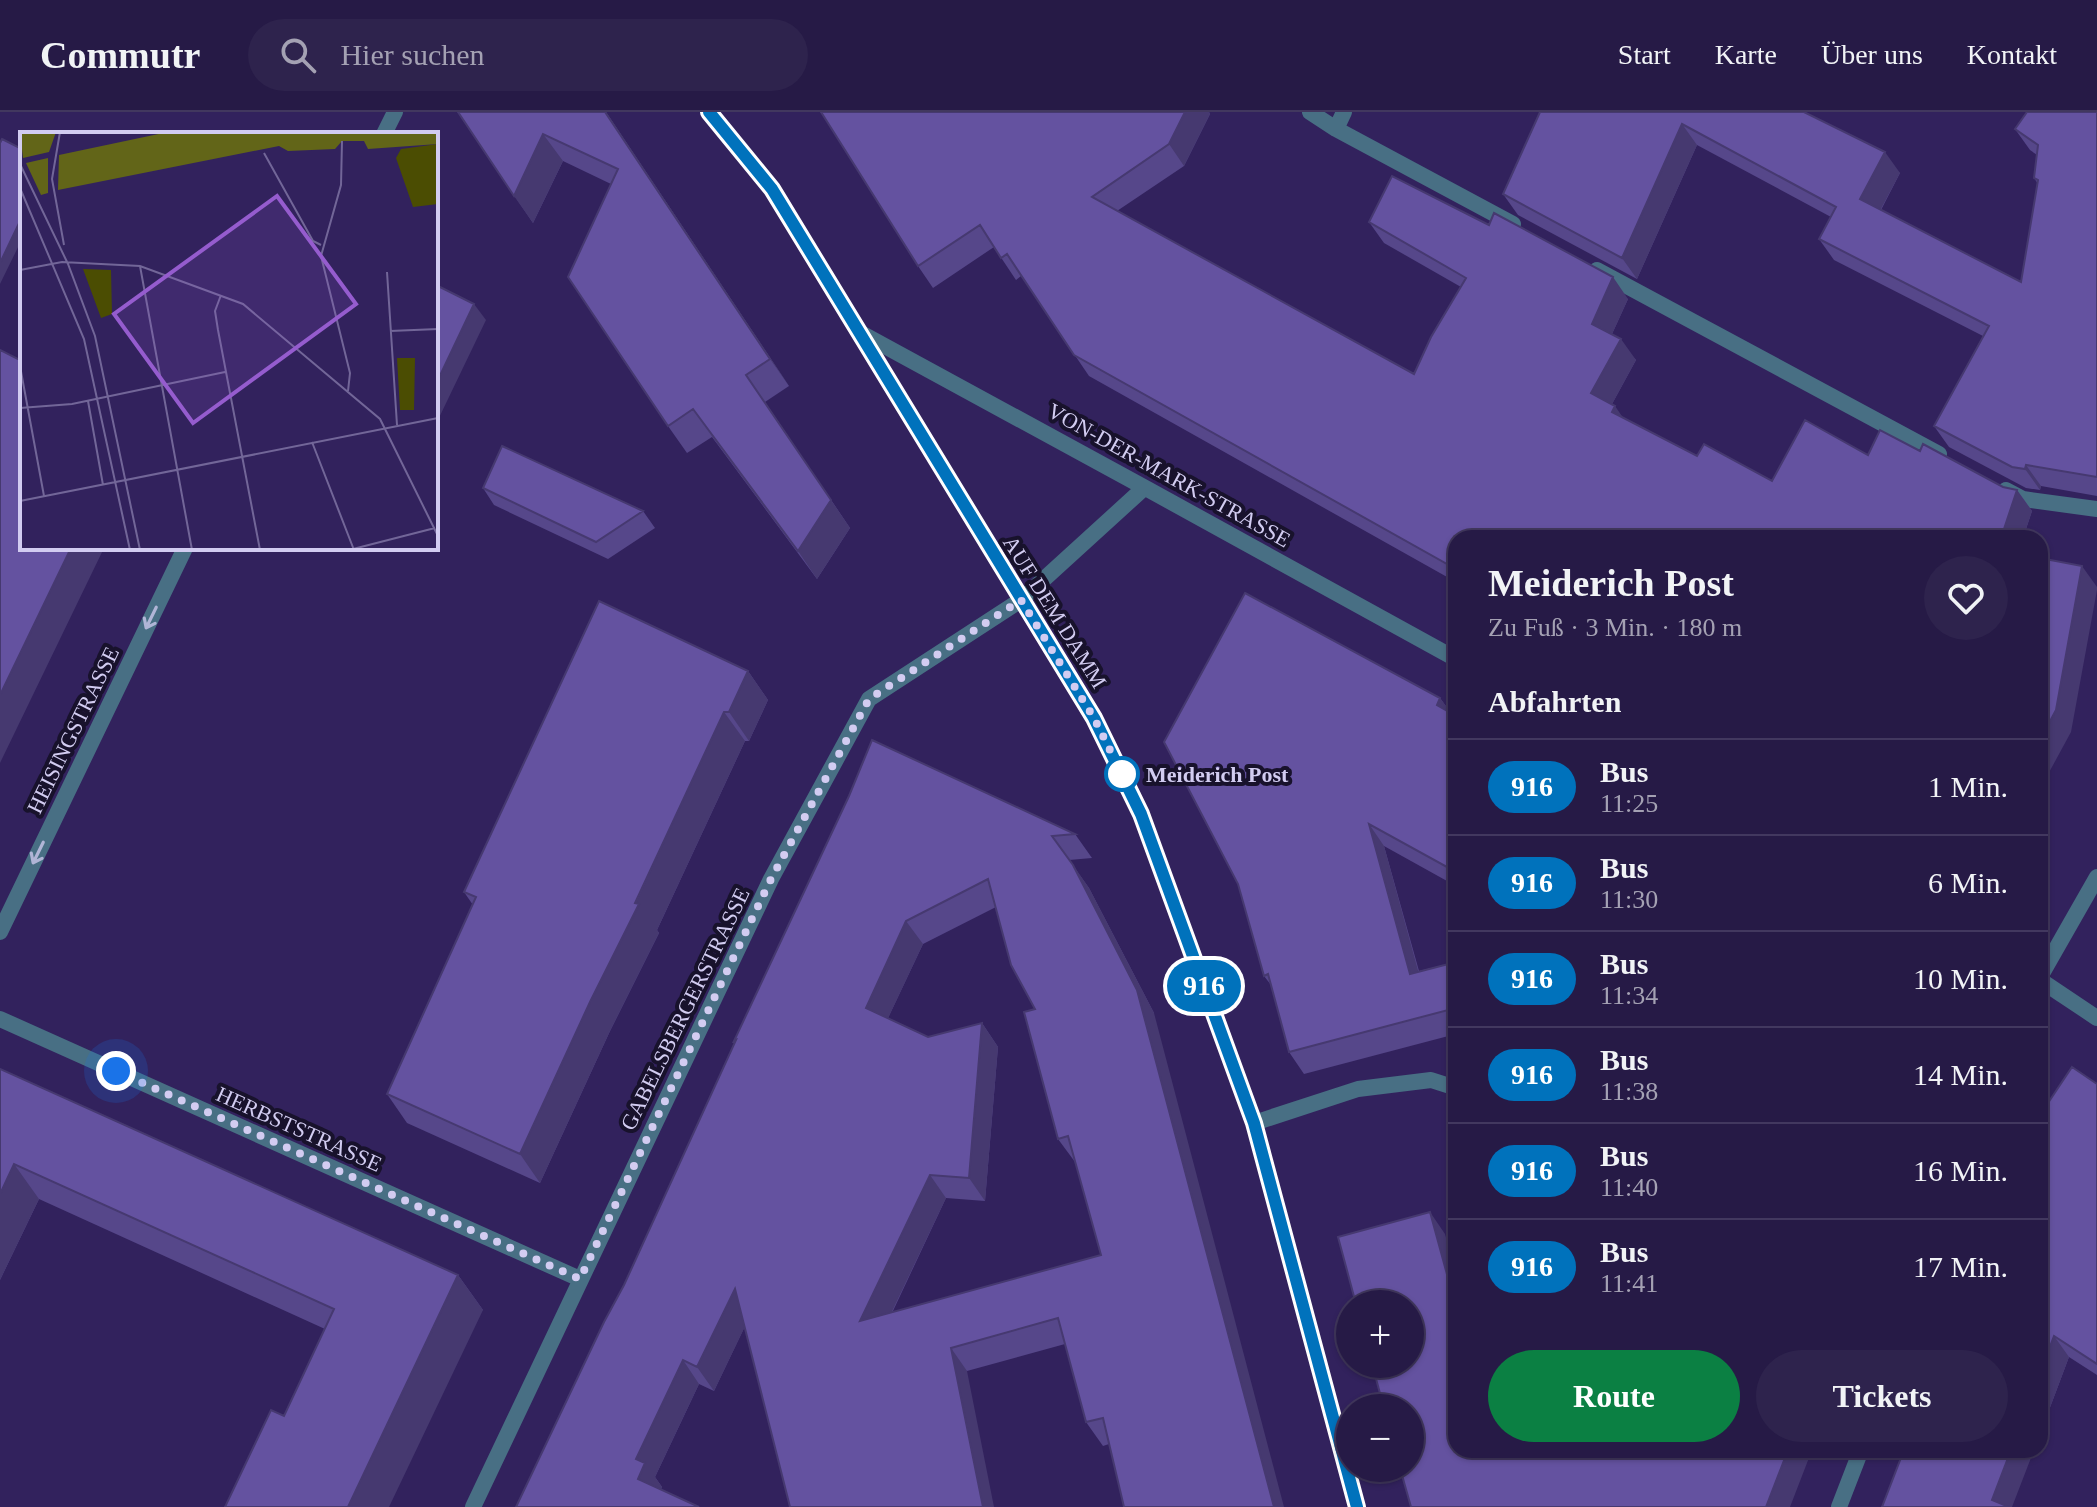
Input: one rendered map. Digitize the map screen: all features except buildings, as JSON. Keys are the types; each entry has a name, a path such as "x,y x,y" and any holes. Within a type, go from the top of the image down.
{"street":[{"path":"385,132 395,112"},
{"name":"AUF DEM DAMM","path":"709,112 772,189 1094,718 1141,814 1254,1123 1357,1507"},
{"path":"1310,112 1533,235"},
{"path":"1336,129 1344,112"},
{"path":"1589,265 1953,461"},
{"name":"VON-DER-MARK-STRASSE","path":"859,332 1448,655"},
{"path":"1995,484 2023,499 2097,509"},
{"name":"GABELSBERGERSTRASSE","path":"473,1507 771,879 869,699 1021,600 1144,488"},
{"name":"HEISINGSTRASSE","path":"0,932 184,550"},
{"path":"2048,964 2097,877"},
{"path":"2048,984 2097,1018"},
{"name":"HERBSTSTRASSE","path":"0,1019 580,1279"},
{"path":"1254,1123 1358,1089 1431,1080 1448,1085"},
{"path":"1839,1507 1858,1458"}],"bus line":[{"name":"916","path":"709,112 772,189 1094,718 1141,814 1254,1123 1357,1507"}],"place":[{"name":"Meiderich Post","path":"1122,774"}],"route":[{"path":"116,1071 580,1279 771,879 869,699 1021,600 1094,718 1122,774"}]}
